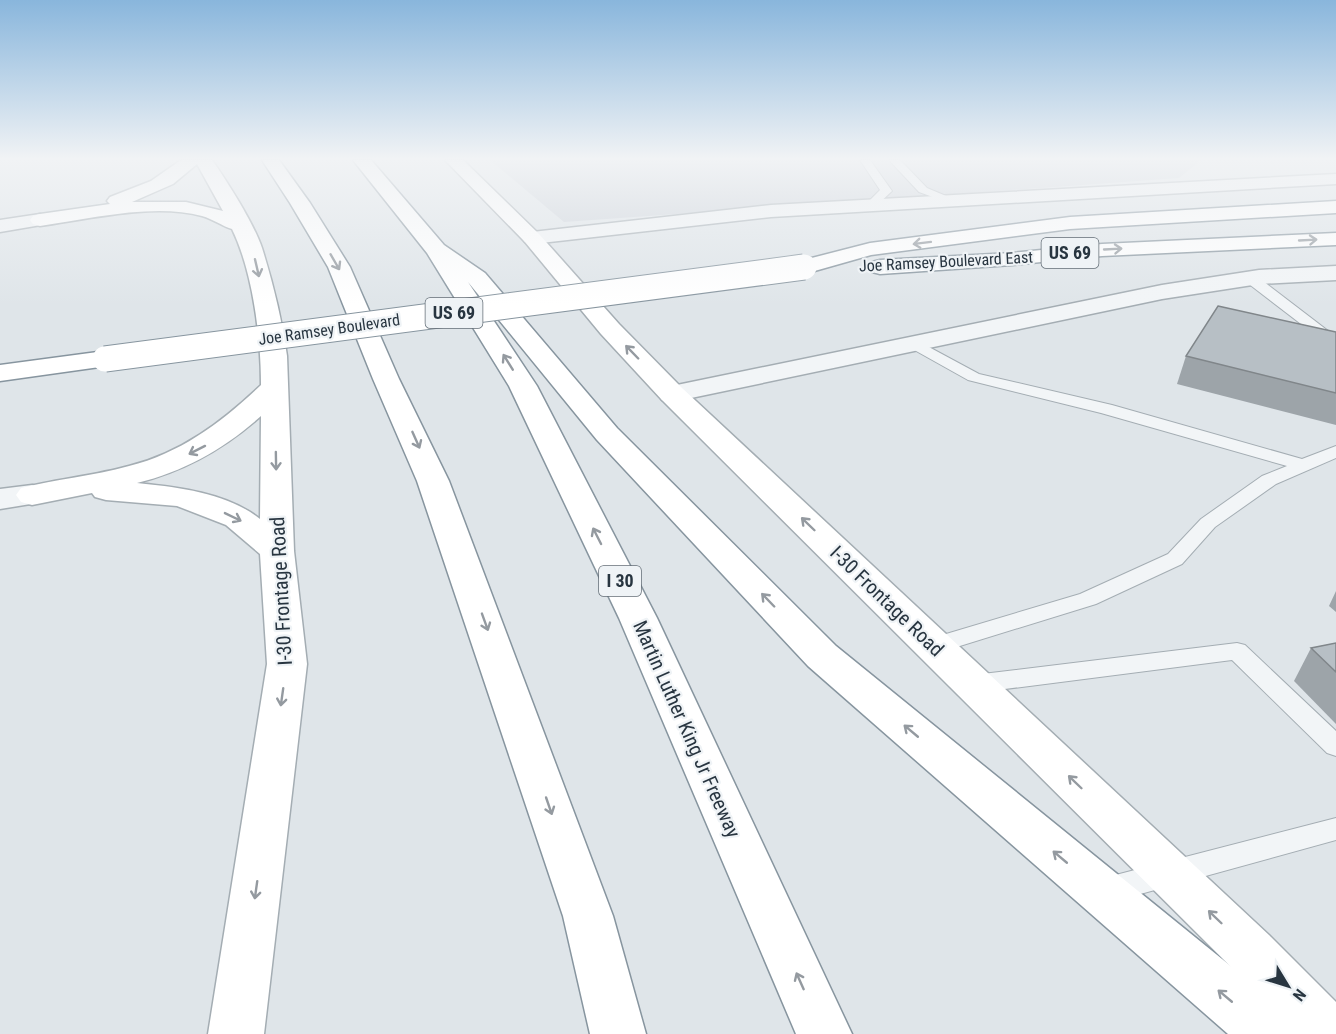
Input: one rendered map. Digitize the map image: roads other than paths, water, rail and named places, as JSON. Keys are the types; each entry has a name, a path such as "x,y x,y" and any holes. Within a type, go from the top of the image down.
{"main road":[{"path":"40,220 92,208"},
{"path":"40,220 140,208"},
{"path":"186,208 206,211 239,225"},
{"name":"I-30 Frontage Road","path":"231,208 251,246 271,330 275,387 277,551 287,664 236,1034"},
{"path":"303,208 339,267 386,379 433,481 588,916 618,1034"},
{"name":"Martin Luther King Jr Freeway","path":"402,208 436,250 523,386 638,618 824,1034"},
{"name":"I-30 Frontage Road","path":"502,208 532,238 610,329 672,394 1251,952 1329,1034"},
{"name":"Joe Ramsey Boulevard East","path":"804,267 870,249 1070,223 1315,208"},
{"name":"Joe Ramsey Boulevard East","path":"804,267 900,268 1102,250 1336,239"},
{"path":"436,250 477,278 607,434 822,656 1270,1034"},
{"name":"Joe Ramsey Boulevard","path":"0,373 804,267"},
{"path":"32,495 156,469 204,447 242,418 275,387"},
{"path":"32,495 112,489 182,497 238,518 277,551"}],"street":[{"path":"532,238 771,211 817,208"},
{"path":"0,226 40,220"},
{"path":"672,394 1162,292 1250,278 1336,273"},
{"path":"0,499 32,495"}],"lane":[{"path":"1250,278 1336,344"},
{"path":"914,344 974,377 1106,409 1304,465"},
{"path":"934,646 1088,599 1175,559 1208,523 1269,480 1336,451"},
{"path":"974,684 1237,651 1336,746"},
{"path":"1102,892 1336,828"}]}
